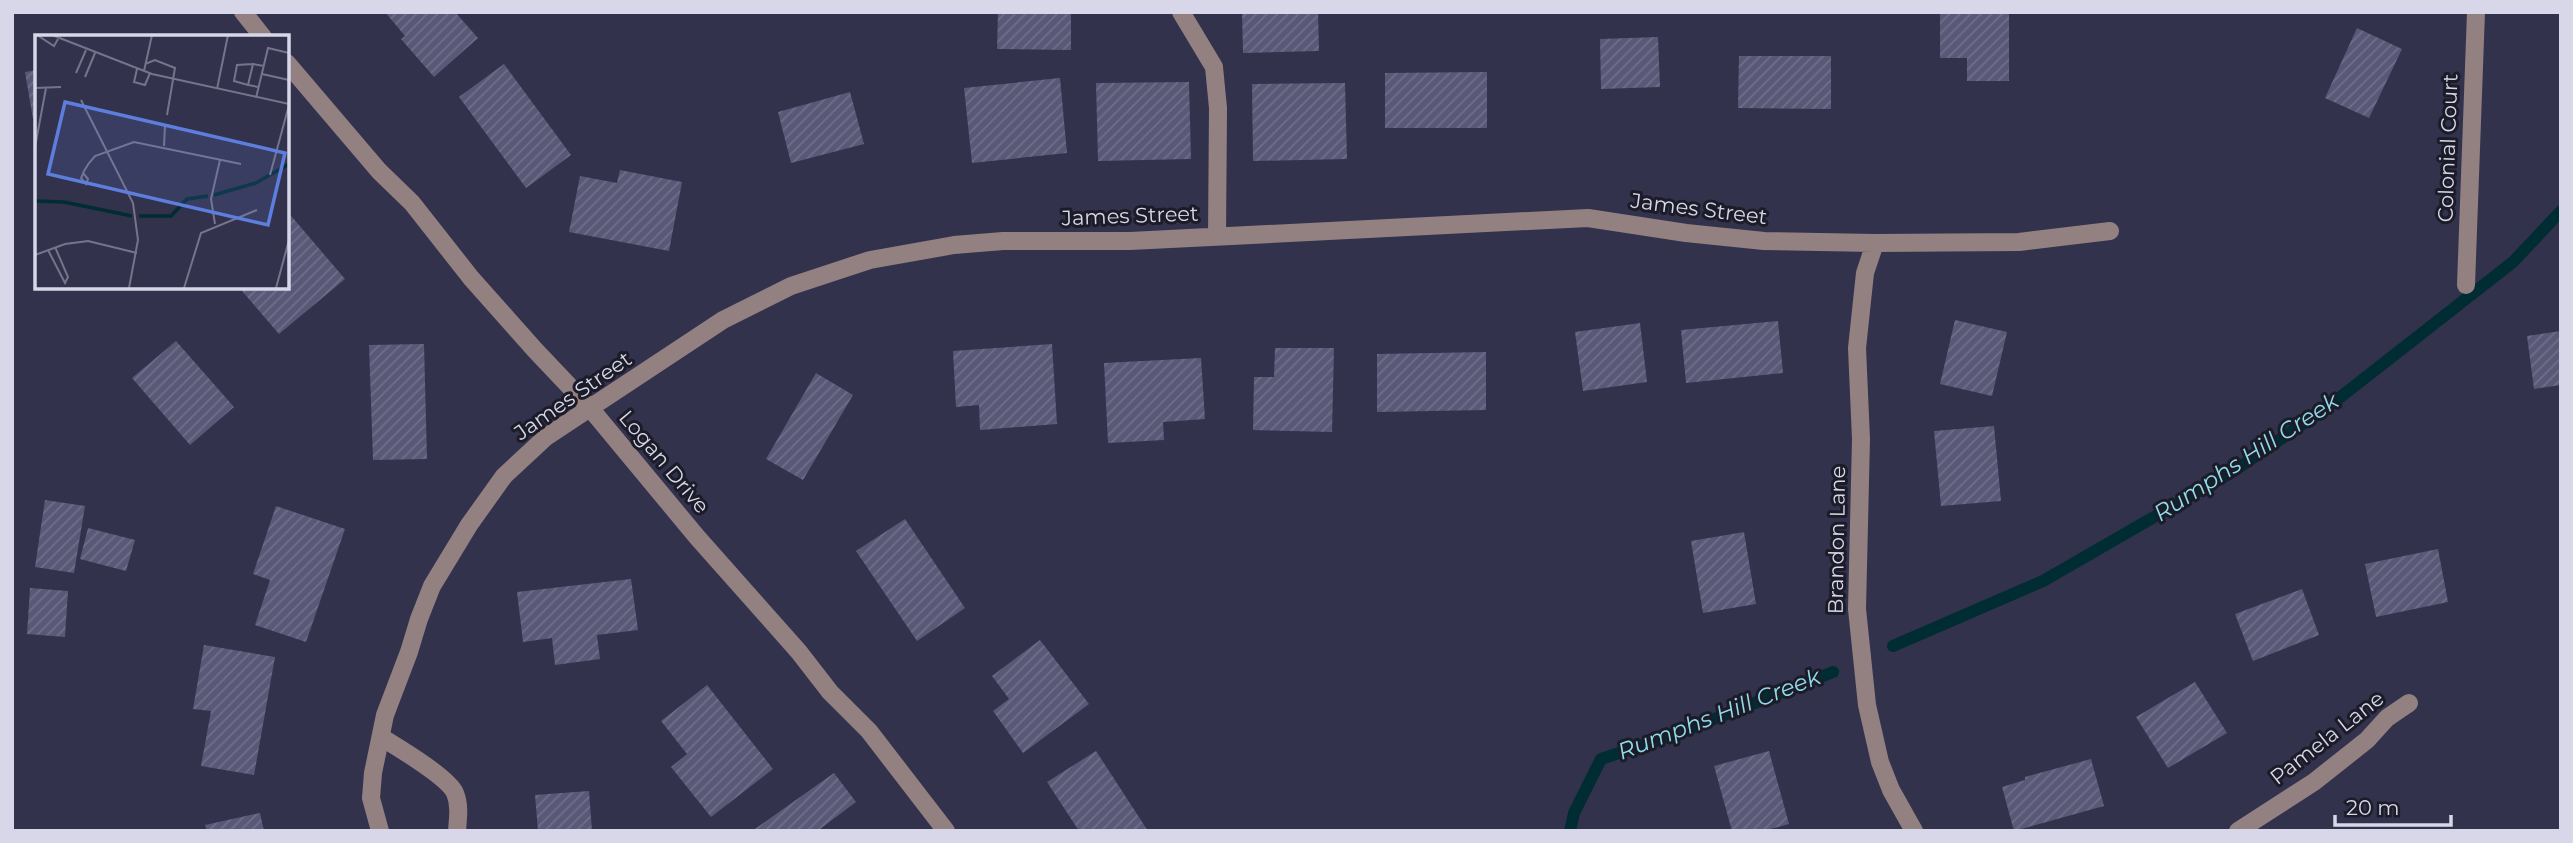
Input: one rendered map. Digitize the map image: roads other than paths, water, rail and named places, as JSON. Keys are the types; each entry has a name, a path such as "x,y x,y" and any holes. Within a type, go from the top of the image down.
{"street":[{"path":"243,12 261,35"},
{"path":"1181,12 1214,67 1218,108 1217,236"},
{"name":"Colonial Court","path":"2466,285 2476,12"},
{"name":"Logan Drive","path":"289,65 379,171 412,203 471,278 590,408 697,537 799,652 830,692 869,732 946,831"},
{"name":"James Street","path":"380,831 371,798 386,715 432,586 469,525 504,476 546,437 723,320 791,286 870,260 954,245 1003,242 1130,241 1588,218 1686,233 1764,241 2019,242 2110,231"},
{"name":"Brandon Lane","path":"1875,243 1865,273 1857,348 1861,439 1857,609 1867,705 1881,762 1891,790 1914,831"},
{"name":"Pamela Lane","path":"2238,831 2314,782 2367,740 2387,718 2409,703"},
{"path":"381,737 422,763 454,790 459,812 457,831"}],"waterway":[{"name":"Rumphs Hill Creek","path":"1893,646 2043,581 2232,472 2329,406 2513,262 2561,211"},
{"name":"Rumphs Hill Creek","path":"1570,831 1574,813 1601,759 1676,734 1833,672"}]}
